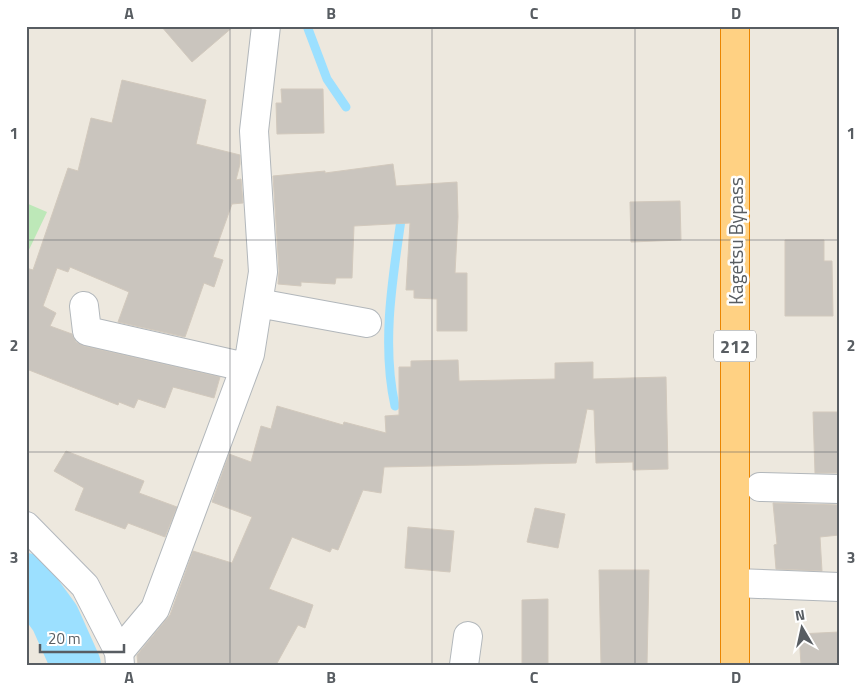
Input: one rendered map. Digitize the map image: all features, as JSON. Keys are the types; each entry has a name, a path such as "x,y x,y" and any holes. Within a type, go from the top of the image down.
{"highway":[{"name":"Kagetsu Bypass","path":"735,26 735,665"}],"street":[{"path":"26,526 85,586 120,658 155,609 250,354 263,272 254,131 266,26"},
{"path":"258,303 367,323"},
{"path":"84,306 87,331 245,367"},
{"path":"760,487 839,489"},
{"path":"735,583 839,587"},
{"path":"464,665 468,636"}],"green space":[{"path":"26,203 47,212 26,256"}],"building":[{"path":"161,26 234,26 192,62"},
{"path":"122,80 206,100 196,144 240,155 236,180 241,179 243,203 232,204 213,257 223,260 214,287 204,283 185,337 118,322 129,292 70,267 68,272 57,268 43,306 56,313 50,326 72,334 76,342 84,346 220,377 214,398 173,387 165,408 138,399 134,408 119,402 118,405 29,370 26,376 26,268 33,270 68,168 78,171 91,118 112,123"},
{"path":"281,89 323,89 324,133 277,134 276,103 282,103"},
{"path":"393,164 396,186 457,182 458,217 455,273 467,273 467,331 437,331 437,299 414,298 414,290 406,290 410,223 354,226 352,278 336,278 335,284 301,282 301,286 278,284 279,271 273,176 325,171 325,173"},
{"path":"680,201 681,240 631,242 630,202"},
{"path":"785,240 824,240 824,261 832,261 833,316 785,316"},
{"path":"458,360 459,381 555,379 555,363 593,362 593,379 666,377 668,469 633,470 633,462 596,463 594,410 587,409 576,463 384,467 381,493 363,490 338,550 332,548 330,552 292,537 269,589 313,605 305,628 298,625 276,665 138,665 137,655 170,615 193,551 232,563 252,517 212,502 229,454 251,462 261,426 271,429 277,406 343,425 344,422 386,433 385,416 399,415 399,367 411,367 411,361"},
{"path":"813,412 839,412 839,473 815,473"},
{"path":"66,451 144,481 139,493 177,507 165,537 128,523 125,529 75,510 84,488 54,471"},
{"path":"773,503 839,505 839,535 820,537 822,571 776,569 774,545 777,544"},
{"path":"535,508 565,514 558,548 527,542"},
{"path":"408,527 454,531 450,572 405,568"},
{"path":"599,570 649,570 647,665 601,665"},
{"path":"548,599 548,665 522,665 522,600"},
{"path":"839,632 839,665 801,665 799,634"}],"waterway":[{"path":"307,26 327,79 346,107"},
{"path":"395,406 391,382 389,334 392,285 402,213"},
{"path":"26,578 55,618 76,665"}]}
